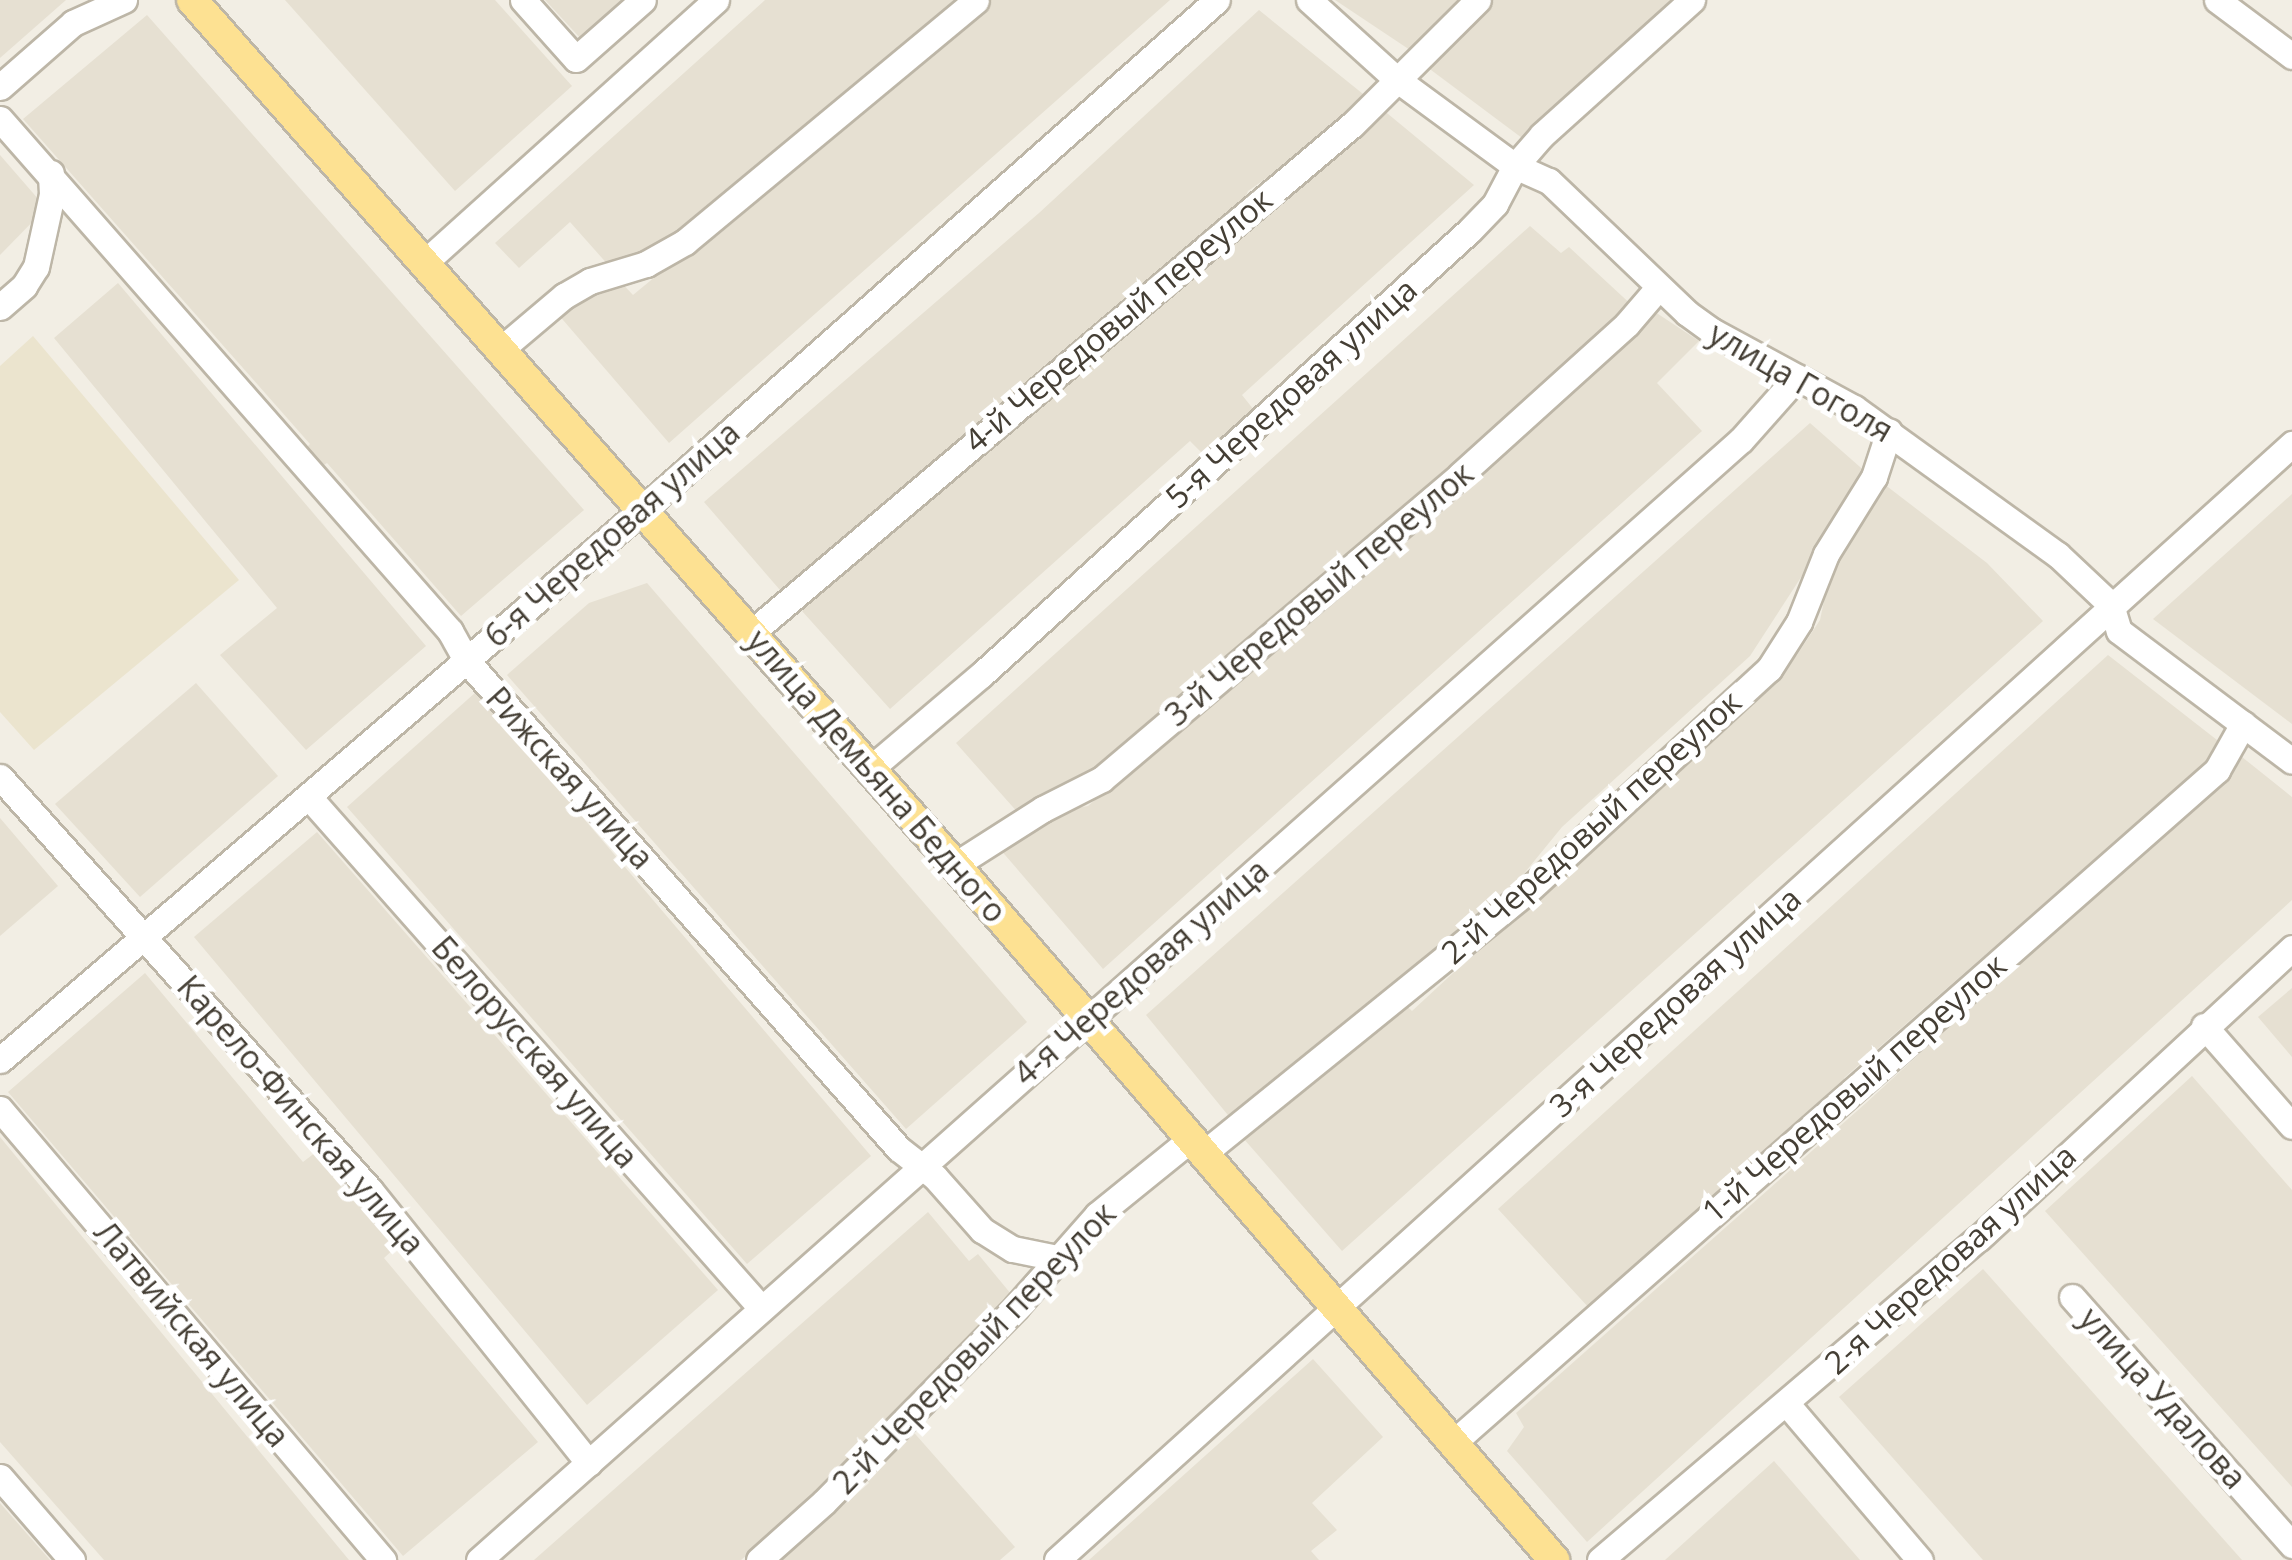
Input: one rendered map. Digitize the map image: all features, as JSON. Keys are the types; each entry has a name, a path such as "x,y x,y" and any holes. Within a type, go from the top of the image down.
{"main road":[{"name":"улица Демьяна Бедного","path":"192,0 955,865 1554,1560"}],"street":[{"path":"0,86 74,23 124,0"},
{"path":"523,0 576,60 643,0"},
{"path":"424,262 716,0"},
{"path":"500,350 564,296 590,281 646,264 685,242 976,0"},
{"name":"6-я Чередовая улица","path":"0,1060 643,509 1217,0"},
{"name":"улица Гоголя","path":"1309,0 1395,78 1515,166 1549,182 1657,289 1712,331 1889,432 2043,544 2111,604 2119,631 2292,761"},
{"name":"4-й Чередовый переулок","path":"751,633 1353,124 1395,78 1478,0"},
{"name":"5-я Чередовая улица","path":"870,769 981,675 1470,230 1495,204 1515,166 1542,135 1692,0"},
{"path":"2224,2 2292,56"},
{"name":"Рижская улица","path":"0,118 450,631 466,660 899,1150 920,1165 982,1230 1013,1249 1057,1258"},
{"path":"0,307 24,286 36,266 52,194 51,173"},
{"name":"3-й Чередовый переулок","path":"955,865 1043,809 1102,779 1460,475 1627,324 1657,289"},
{"name":"4-я Чередовая улица","path":"479,1560 1740,440 1797,377"},
{"name":"2-й Чередовый переулок","path":"759,1560 824,1502 1016,1306 1097,1216 1198,1146 1524,894 1768,669 1799,622 1826,554 1874,476 1889,432"},
{"name":"3-я Чередовая улица","path":"1058,1560 2292,444"},
{"name":"1-й Чередовый переулок","path":"1454,1442 2206,780 2232,750 2243,724"},
{"name":"Карело-Финская улица","path":"0,777 370,1190 589,1463"},
{"name":"Белорусская улица","path":"308,796 761,1308"},
{"name":"2-я Чередовая улица","path":"1600,1560 1979,1238 2292,948"},
{"path":"2204,1026 2292,1126"},
{"name":"Латвийская улица","path":"0,1109 383,1560"},
{"name":"улица Удалова","path":"2072,1297 2292,1545"},
{"path":"1786,1404 1920,1560"},
{"path":"0,1477 72,1560"}],"shaded area":[{"path":"0,0 66,0 0,58"},
{"path":"285,0 495,0 572,86 455,191"},
{"path":"545,0 625,0 582,40"},
{"path":"765,0 956,0 667,240 610,267 570,222 519,268 495,243"},
{"path":"990,0 1170,0 669,443 557,313 618,279 633,295 684,253 688,256 713,234 716,237 925,61"},
{"path":"1335,0 1462,0 1410,50"},
{"path":"1492,0 1678,0 1522,138 1423,64"},
{"path":"1259,10 1368,98 1346,123 1248,191 1243,204 1195,247 1160,270 786,597 704,502 1039,213"},
{"path":"147,15 584,510 461,616 327,463 321,467 305,449 310,444 23,119"},
{"path":"1376,104 1474,185 1242,395 1254,410 1204,455 1190,441 890,709 802,611"},
{"path":"0,155 46,208 0,255"},
{"path":"1530,226 1561,253 1569,247 1636,309 1577,352 1246,647 1092,770 1019,814 956,743"},
{"path":"118,283 426,646 306,750 220,655 277,608 54,338"},
{"path":"1649,308 1699,341 1657,383 1702,431 1103,969 999,848 1045,814 1088,806 1593,364"},
{"path":"33,336 239,580 34,750 0,712 0,366"},
{"path":"1810,423 1868,474 1750,656 1562,827 1522,876 1232,1120 1146,1015"},
{"path":"1884,484 1987,563 2043,621 1342,1251 1243,1138 1406,1005 1412,1011 1797,655 1820,620 1833,558"},
{"path":"2292,494 2292,724 2153,619"},
{"path":"647,583 1027,1022 906,1129 507,675 589,603"},
{"path":"2108,655 2226,747 2158,812 2153,808 1844,1078 1847,1083 1590,1309 1498,1209"},
{"path":"196,683 278,776 140,897 55,804"},
{"path":"476,692 871,1156 747,1264 347,807"},
{"path":"2242,757 2292,797 2292,900 1587,1542 1507,1451 1524,1427 1516,1413 1866,1103"},
{"path":"0,818 58,886 0,936"},
{"path":"317,832 718,1290 587,1405 194,937"},
{"path":"145,973 303,1162 316,1152 396,1247 384,1258 538,1442 403,1556 8,1092"},
{"path":"2292,988 2292,1057 2258,1017"},
{"path":"2192,1076 2292,1190 2292,1487 2045,1211"},
{"path":"0,1137 349,1560 104,1560 0,1442"},
{"path":"928,1212 969,1261 978,1254 1016,1300 857,1460 741,1560 534,1560"},
{"path":"1983,1269 2242,1560 1983,1560 1839,1397"},
{"path":"1313,1359 1383,1437 1312,1503 1337,1530 1311,1551 1319,1560 1089,1560"},
{"path":"909,1427 1015,1547 1000,1560 780,1560 869,1483 861,1473"},
{"path":"1774,1461 1860,1560 1665,1560"},
{"path":"0,1503 50,1560 0,1560"}]}
